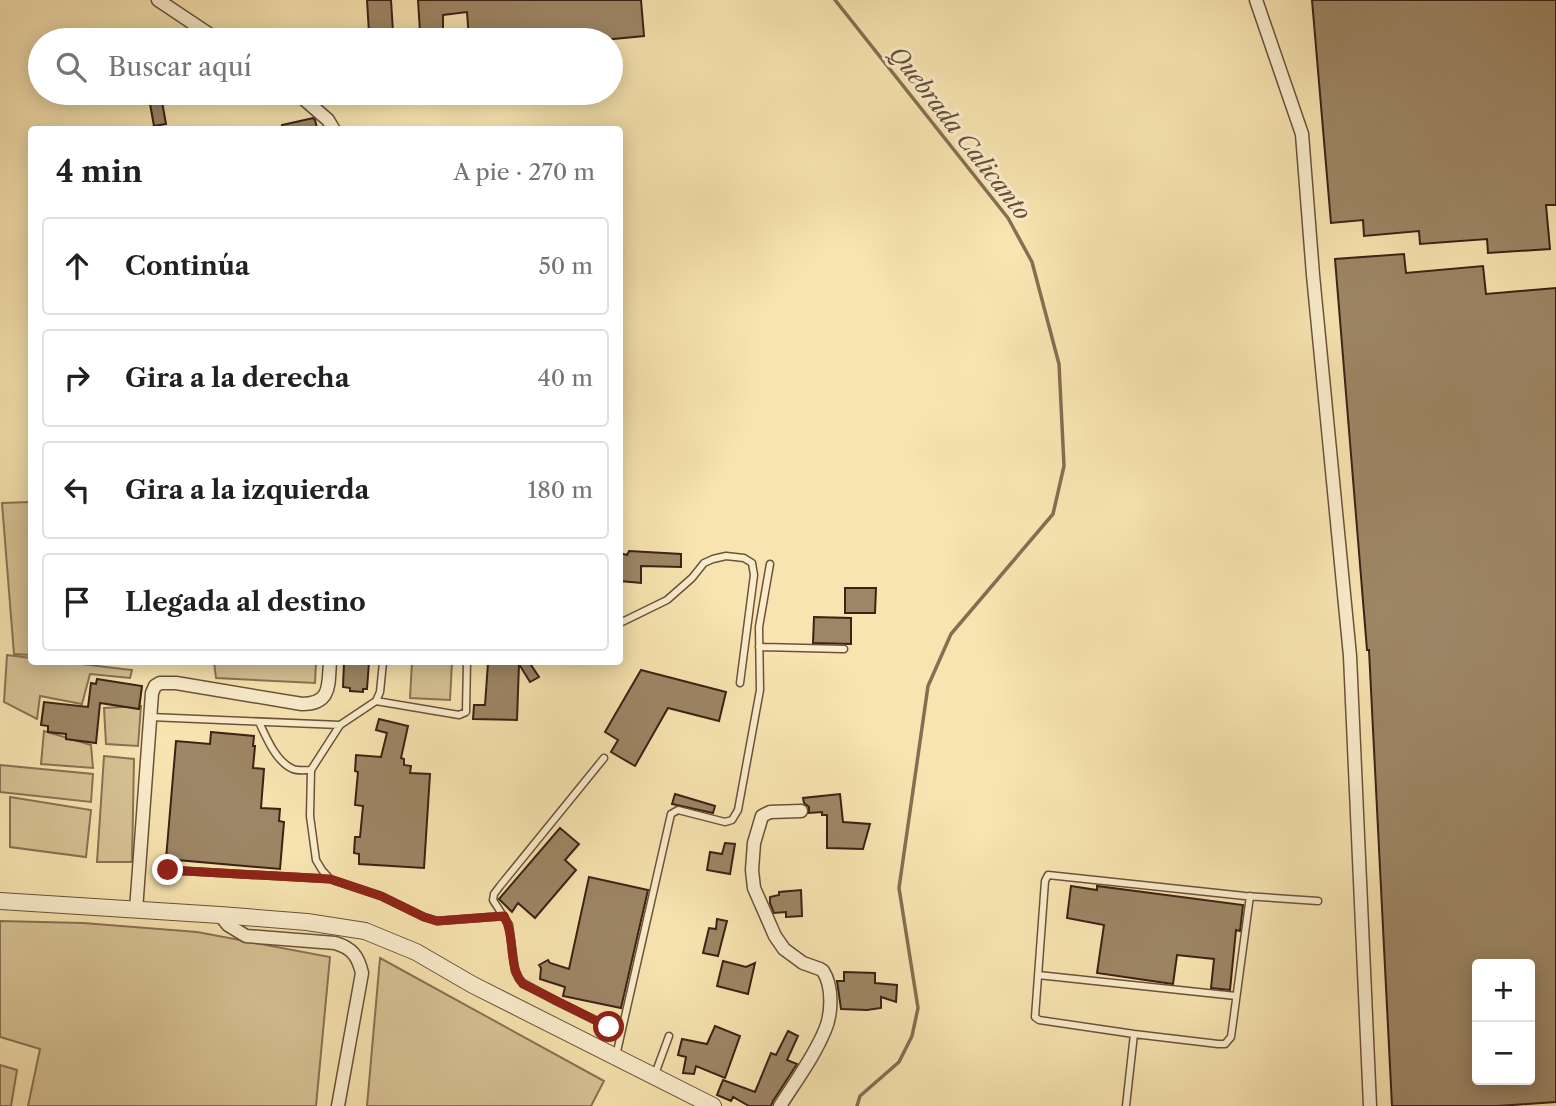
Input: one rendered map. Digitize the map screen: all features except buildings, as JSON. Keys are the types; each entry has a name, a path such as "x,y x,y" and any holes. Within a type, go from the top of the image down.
{"street":[{"path":"159,0 200,28"},
{"path":"1256,0 1302,134 1312,275 1350,656 1370,1106"},
{"path":"311,105 332,126"},
{"path":"136,910 152,693 155,686 167,682 311,704 328,692 330,665"},
{"path":"779,1106 825,1030 830,992 823,971 795,958 775,936 754,888 751,870 754,843 762,816 770,812 801,811"},
{"path":"0,901 307,922 365,931 416,952 473,985 713,1106"},
{"path":"220,915 228,925 246,936 335,943 346,946 359,962 362,973 338,1106"}],"lane":[{"path":"623,622 667,600 692,579 704,564 726,556 744,558 752,563 754,575 740,683"},
{"path":"616,1057 671,814 678,810 725,822 736,815 760,691 759,627 770,564"},
{"path":"759,647 844,649"},
{"path":"330,879 316,860 310,817 311,770 340,725 376,701 380,692 383,665"},
{"path":"376,701 463,714 466,712 467,665"},
{"path":"150,717 340,725"},
{"path":"258,722 284,763 295,770 311,770"},
{"path":"604,758 494,894 493,900 511,931 515,971 523,984 621,1033"},
{"path":"168,870 330,879 381,896 437,921 504,916"},
{"path":"1250,896 1231,1037 1225,1044 1133,1034 1038,1020 1035,1017 1045,881 1048,875 1318,901"},
{"path":"1038,975 1236,996"},
{"path":"1126,1106 1133,1034"},
{"path":"654,1076 669,1036"}],"shaded area":[{"path":"28,502 28,655 14,654 2,503"},
{"path":"7,655 28,658 28,665 90,665 132,670 130,678 90,674 82,704 40,696 37,719 4,702"},
{"path":"214,665 316,665 315,683 216,678"},
{"path":"412,665 452,665 450,700 410,698"},
{"path":"141,706 138,746 106,744 104,708"},
{"path":"44,731 91,745 93,768 41,764"},
{"path":"104,756 134,759 132,862 97,862"},
{"path":"0,765 93,774 91,802 0,792"},
{"path":"10,797 91,810 86,857 10,847"},
{"path":"0,921 83,923 197,932 330,957 316,1106 28,1106 40,1049 0,1037"},
{"path":"380,958 604,1081 591,1106 367,1106"},
{"path":"0,1065 17,1070 11,1106 0,1106"}],"waterway":[{"name":"Quebrada Calicanto","path":"835,0 1008,218 1032,262 1059,364 1064,466 1053,514 951,634 928,686 899,888 918,1008 912,1036 899,1062 860,1096 857,1106"}],"route":[{"path":"168,870 330,879 381,896 437,921 504,916 511,931 515,971 523,984 609,1027"}]}
